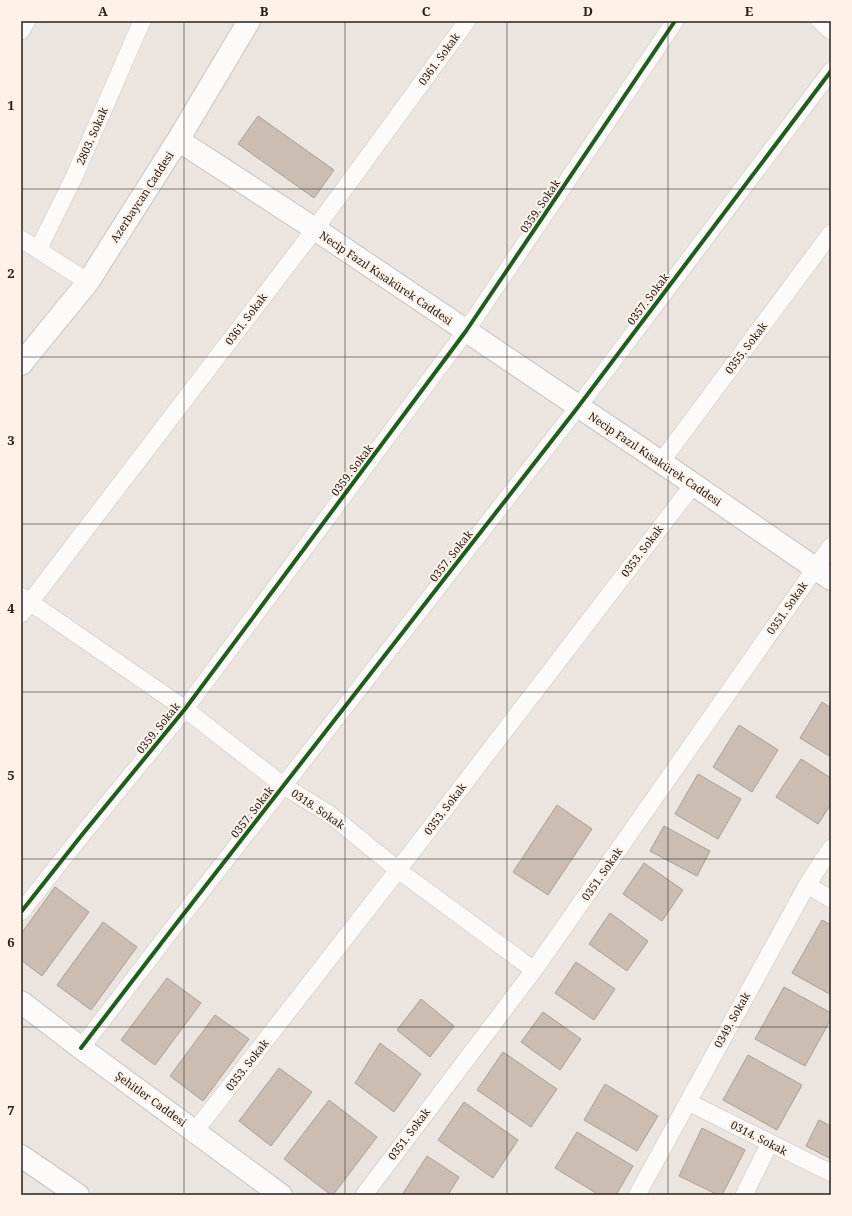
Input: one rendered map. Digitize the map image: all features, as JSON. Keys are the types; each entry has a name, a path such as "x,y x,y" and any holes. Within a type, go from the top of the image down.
{"street":[{"path":"21,31 27,21"},
{"name":"2803. Sokak","path":"38,250 74,177 142,21"},
{"name":"Azerbaycan Caddesi","path":"21,364 88,282 178,140 249,21"},
{"name":"0361. Sokak","path":"24,604 315,229 467,21"},
{"name":"0359. Sokak","path":"21,912 185,709 466,331 675,21"},
{"path":"820,21 831,31"},
{"name":"0357. Sokak","path":"81,1048 578,407 831,71"},
{"name":"Necip Fazıl Kısakürek Caddesi","path":"178,140 315,229 661,462 823,574"},
{"name":"0355. Sokak","path":"661,462 831,233"},
{"path":"21,239 88,282"},
{"name":"0353. Sokak","path":"195,1131 694,485"},
{"name":"0351. Sokak","path":"364,1195 534,970 823,574 831,546"},
{"name":"0318. Sokak","path":"24,604 185,709 284,786 332,816 398,870 534,970"},
{"name":"0349. Sokak","path":"638,1195 807,885 831,848"},
{"path":"807,885 831,900"},
{"name":"Şehitler Caddesi","path":"21,1002 281,1195"},
{"name":"0314. Sokak","path":"688,1102 831,1173"},
{"path":"744,1195 770,1143"},
{"path":"21,1156 78,1195"}],"building":[{"path":"258,116 334,170 314,198 238,144"},
{"path":"822,702 831,708 831,757 800,738"},
{"path":"739,725 778,750 752,792 713,767"},
{"path":"801,759 831,778 831,804 818,824 776,797"},
{"path":"698,774 741,799 718,839 675,814"},
{"path":"557,805 592,829 548,895 513,872"},
{"path":"664,826 710,851 697,876 650,851"},
{"path":"644,863 683,890 662,921 623,894"},
{"path":"55,887 89,912 42,976 21,960 21,934"},
{"path":"610,913 648,941 627,971 589,944"},
{"path":"822,920 831,925 831,995 792,973"},
{"path":"103,922 137,947 91,1010 57,985"},
{"path":"576,962 615,989 594,1020 555,993"},
{"path":"167,978 201,1003 155,1065 121,1040"},
{"path":"784,987 831,1013 831,1019 805,1066 755,1039"},
{"path":"421,999 454,1026 430,1057 397,1030"},
{"path":"543,1012 581,1039 560,1070 521,1042"},
{"path":"215,1015 249,1039 203,1101 170,1076"},
{"path":"380,1043 421,1074 394,1112 355,1083"},
{"path":"503,1052 557,1089 531,1127 477,1090"},
{"path":"748,1055 802,1085 777,1130 723,1100"},
{"path":"279,1068 312,1092 271,1146 239,1121"},
{"path":"605,1084 658,1116 637,1151 584,1120"},
{"path":"329,1100 377,1137 333,1195 284,1159"},
{"path":"464,1102 518,1140 493,1178 438,1140"},
{"path":"819,1120 831,1126 831,1159 806,1146"},
{"path":"702,1128 745,1150 722,1195 718,1195 679,1176"},
{"path":"577,1132 633,1166 616,1195 599,1195 555,1168"},
{"path":"427,1156 459,1177 448,1195 402,1195"}],"cycle path":[{"path":"21,912 185,709 466,331 675,21"},
{"path":"81,1048 578,407 831,71"}]}
